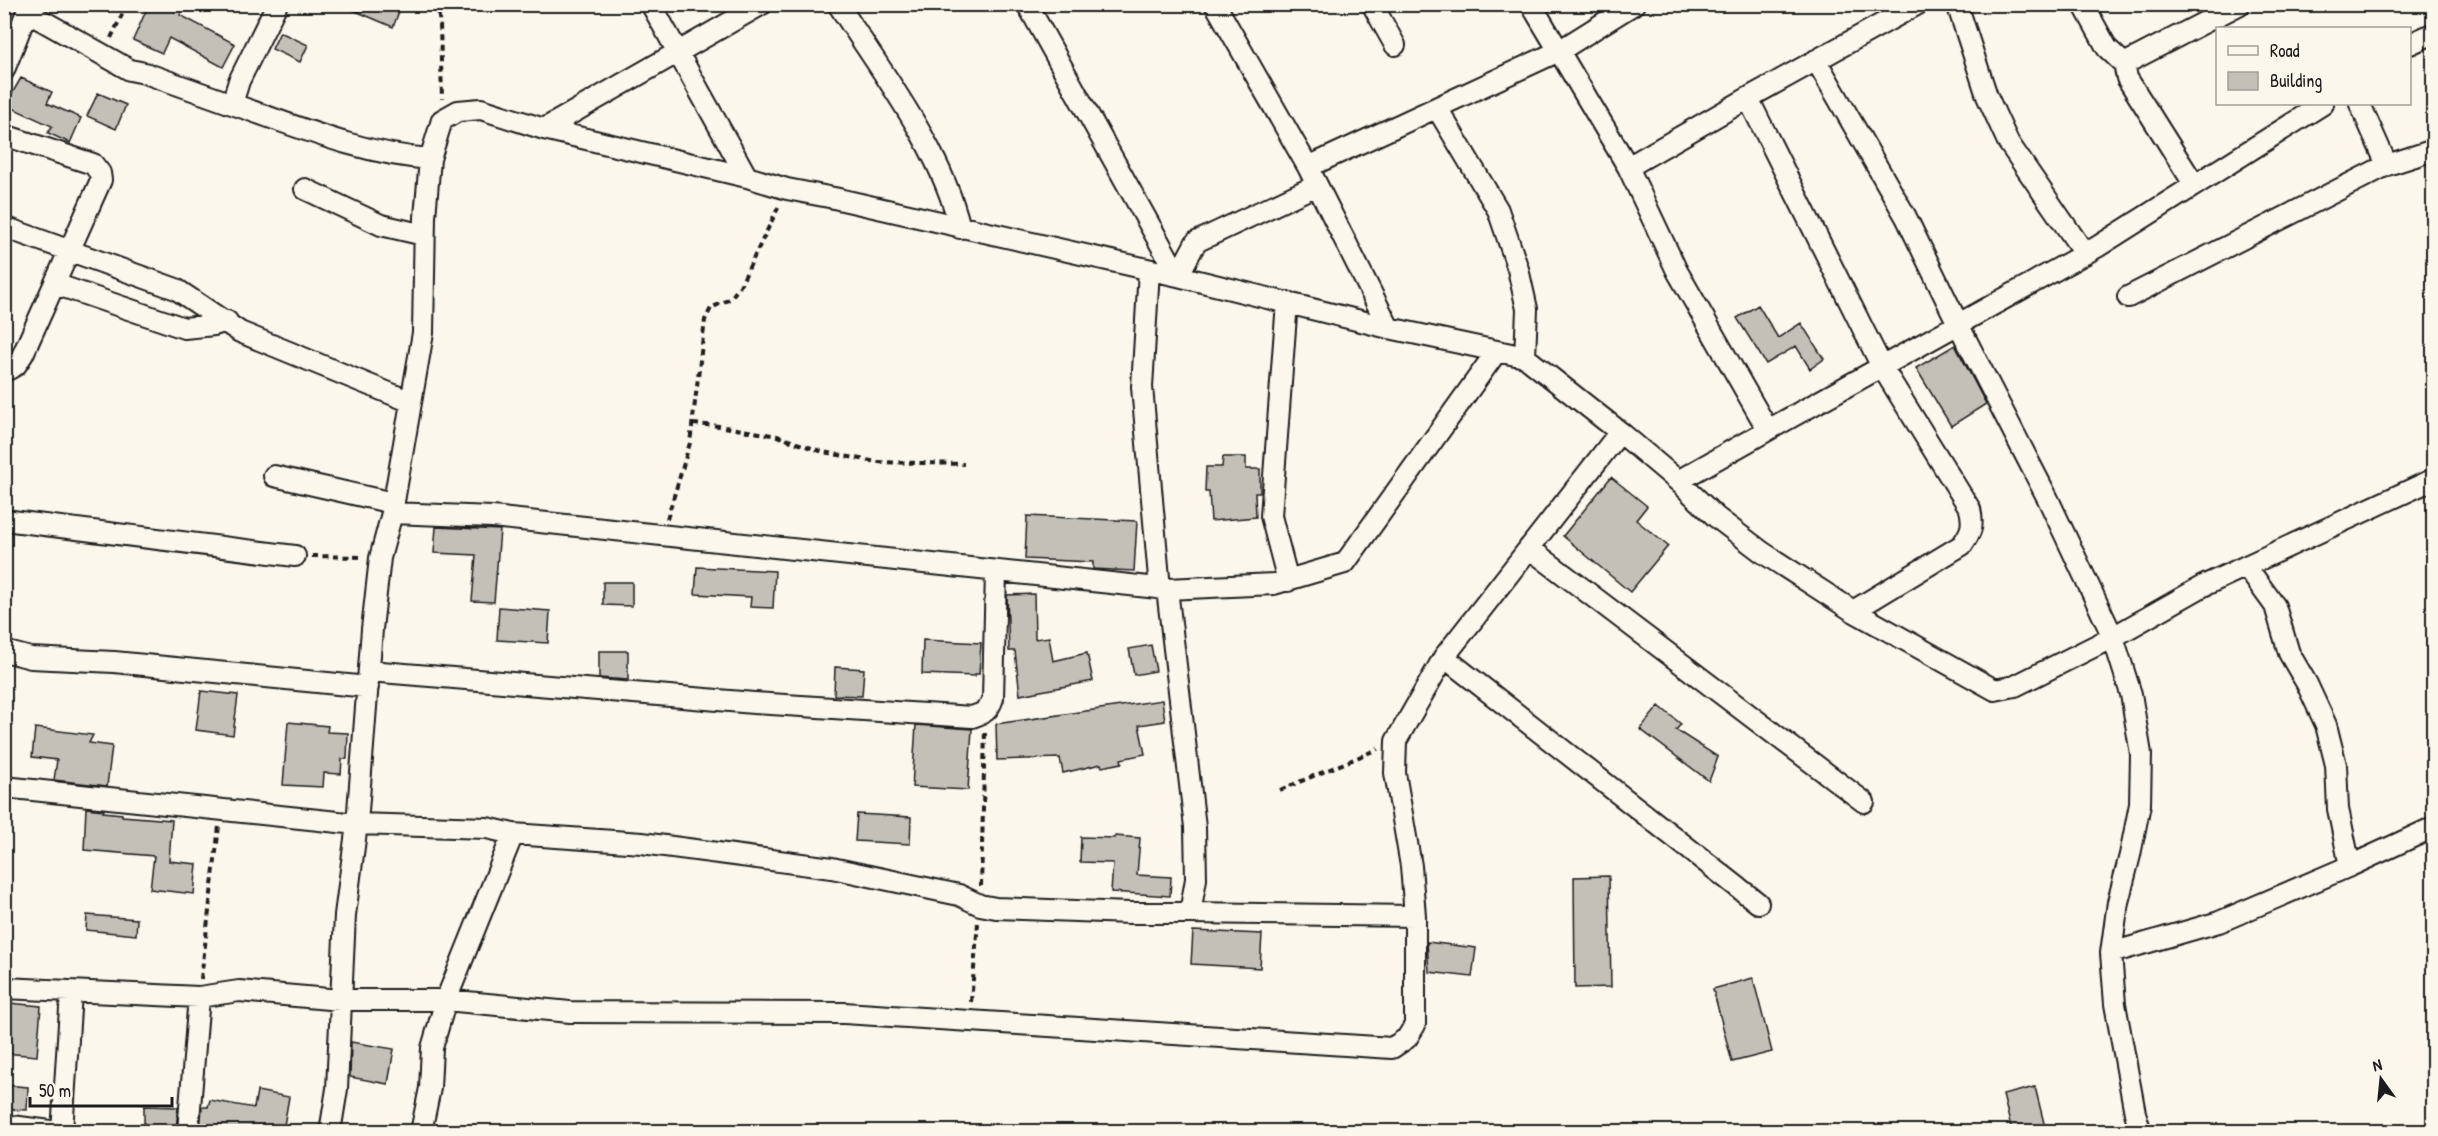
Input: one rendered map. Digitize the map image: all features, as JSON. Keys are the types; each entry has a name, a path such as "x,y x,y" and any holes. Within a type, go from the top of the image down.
{"street":[{"path":"232,104 239,81 277,4"},
{"path":"651,4 747,177"},
{"path":"544,129 762,4"},
{"path":"838,4 940,168 953,200 960,228"},
{"path":"1027,4 1178,276"},
{"path":"1215,4 1308,167 1389,328"},
{"path":"1372,4 1395,45"},
{"path":"1532,4 1628,167 1677,271 1768,430"},
{"path":"1308,167 1559,51 1634,4"},
{"path":"1628,167 1918,4"},
{"path":"1957,4 1987,96 2008,142 2085,254"},
{"path":"2083,4 2107,48 2124,64 2127,78 2194,184"},
{"path":"2124,64 2240,4"},
{"path":"4,70 28,8 130,70 145,73 341,142 399,157 430,159"},
{"path":"2411,43 2433,33"},
{"path":"1816,60 1906,218 2048,499 2113,638 2132,694 2141,754 2140,804 2118,902 2111,952 2115,1004 2135,1113 2141,1131"},
{"path":"1748,98 1882,367 1970,509 1972,530 1962,545 1853,611"},
{"path":"1678,481 2085,254 2321,105"},
{"path":"2360,105 2387,165"},
{"path":"1437,108 1498,210 1518,269 1527,309 1525,357"},
{"path":"330,1131 337,1089 345,915 357,824 380,558 392,508 423,333 424,235 430,159 442,120 458,111 481,109 544,129 747,177 788,189 1178,276 1389,328 1525,357 1620,432 1716,517 1762,552 1853,611 1995,690 2015,686 2113,638 2203,586 2433,479"},
{"path":"4,135 93,164 100,173 101,180 23,354 16,365 9,369 4,367"},
{"path":"2128,297 2387,165 2433,150"},
{"path":"1178,276 1196,242 1317,185"},
{"path":"305,189 381,225 424,235"},
{"path":"4,227 176,289 227,321 240,332 411,402"},
{"path":"1149,270 1142,387 1164,589 1195,827 1196,879 1190,913"},
{"path":"55,284 184,328 214,325 227,321"},
{"path":"1287,302 1271,516 1288,581"},
{"path":"274,476 392,508 1164,589 1274,584 1345,563 1497,351"},
{"path":"4,988 72,993 199,997 239,991 340,1000 446,1000 570,1012 844,1013 1392,1048 1407,1038 1415,1025 1415,916 1411,866 1395,773 1396,741 1444,657 1620,432"},
{"path":"4,520 295,556"},
{"path":"1529,548 1864,802"},
{"path":"2246,566 2275,606 2289,653 2307,684 2326,725 2336,765 2338,809 2350,866"},
{"path":"4,651 31,658 972,717 985,713 990,708 993,698 996,571"},
{"path":"1444,657 1758,903"},
{"path":"4,787 357,824 487,828 513,834 642,843 832,868 959,895 980,905 996,908 1130,914 1415,916"},
{"path":"2111,952 2220,922 2350,866 2433,826"},
{"path":"421,1131 430,1088 432,1048 446,1000 513,834"},
{"path":"4,1125 60,1131 72,993"},
{"path":"188,1131 199,997"}],"path":[{"path":"102,54 127,4"},
{"path":"437,4 442,71 442,120"},
{"path":"661,537 690,443 707,312 730,299 740,286 788,189"},
{"path":"693,424 777,436 824,452 877,462 964,464"},
{"path":"295,556 380,558"},
{"path":"969,1021 980,905 985,713"},
{"path":"1280,790 1396,741"},
{"path":"199,997 220,810"}],"building":[{"path":"149,4 185,4 180,15 235,44 223,67 169,38 162,53 133,40"},
{"path":"339,4 402,4 393,27"},
{"path":"280,32 308,45 300,62 272,49"},
{"path":"21,78 52,92 47,103 81,118 70,143 48,133 52,126 10,107 12,103 7,102"},
{"path":"98,93 126,105 116,129 87,116"},
{"path":"1758,305 1778,338 1801,323 1824,359 1810,369 1796,346 1766,364 1737,318"},
{"path":"1955,345 1986,404 1951,426 1916,368"},
{"path":"1223,457 1246,457 1246,469 1260,469 1260,493 1255,493 1256,517 1211,521 1209,492 1205,492 1206,467 1222,467"},
{"path":"1611,477 1647,506 1636,520 1668,546 1630,592 1563,536"},
{"path":"1027,516 1137,521 1134,571 1093,569 1093,562 1025,559"},
{"path":"436,527 500,530 494,602 472,601 476,555 434,553"},
{"path":"697,567 775,571 773,608 750,607 751,597 695,594"},
{"path":"603,582 632,582 632,606 603,605"},
{"path":"1034,594 1035,639 1049,637 1053,661 1087,653 1093,681 1020,695 1015,651 1009,651 1007,595"},
{"path":"499,607 550,611 548,643 497,640"},
{"path":"923,640 981,643 979,674 975,676 922,674"},
{"path":"1151,645 1156,671 1134,675 1129,649"},
{"path":"599,651 628,651 628,680 599,678"},
{"path":"835,667 864,669 862,696 834,695"},
{"path":"201,691 238,695 233,735 196,730"},
{"path":"1162,700 1165,721 1139,725 1145,754 1121,759 1122,763 1102,767 1101,764 1063,773 1060,758 997,760 996,724"},
{"path":"1659,706 1681,724 1676,730 1718,757 1709,781 1640,729"},
{"path":"288,722 328,726 327,732 348,733 347,759 342,759 341,774 324,773 323,787 283,785"},
{"path":"916,725 972,729 968,790 912,787"},
{"path":"35,728 93,735 89,743 112,746 107,786 54,780 57,760 32,757"},
{"path":"86,808 122,814 122,816 172,820 169,861 197,864 194,894 150,889 154,856 84,850"},
{"path":"857,814 911,817 910,844 855,841"},
{"path":"1115,836 1140,838 1137,875 1171,877 1170,896 1111,892 1113,863 1080,862 1081,837 1115,838"},
{"path":"1609,876 1611,987 1575,988 1574,877"},
{"path":"87,915 137,919 136,935 86,930"},
{"path":"1193,931 1262,934 1260,968 1191,964"},
{"path":"1427,942 1476,948 1472,977 1429,972"},
{"path":"1753,978 1772,1052 1732,1062 1713,989"},
{"path":"8,1003 41,1006 37,1056 4,1053"},
{"path":"351,1042 394,1049 388,1084 350,1077"},
{"path":"4,1085 28,1087 27,1110 4,1109"},
{"path":"2035,1087 2046,1131 2012,1131 2003,1095"},
{"path":"257,1091 289,1097 283,1131 200,1131 202,1107 208,1107 210,1100 254,1108"},
{"path":"144,1106 178,1107 176,1131 144,1131"}]}
